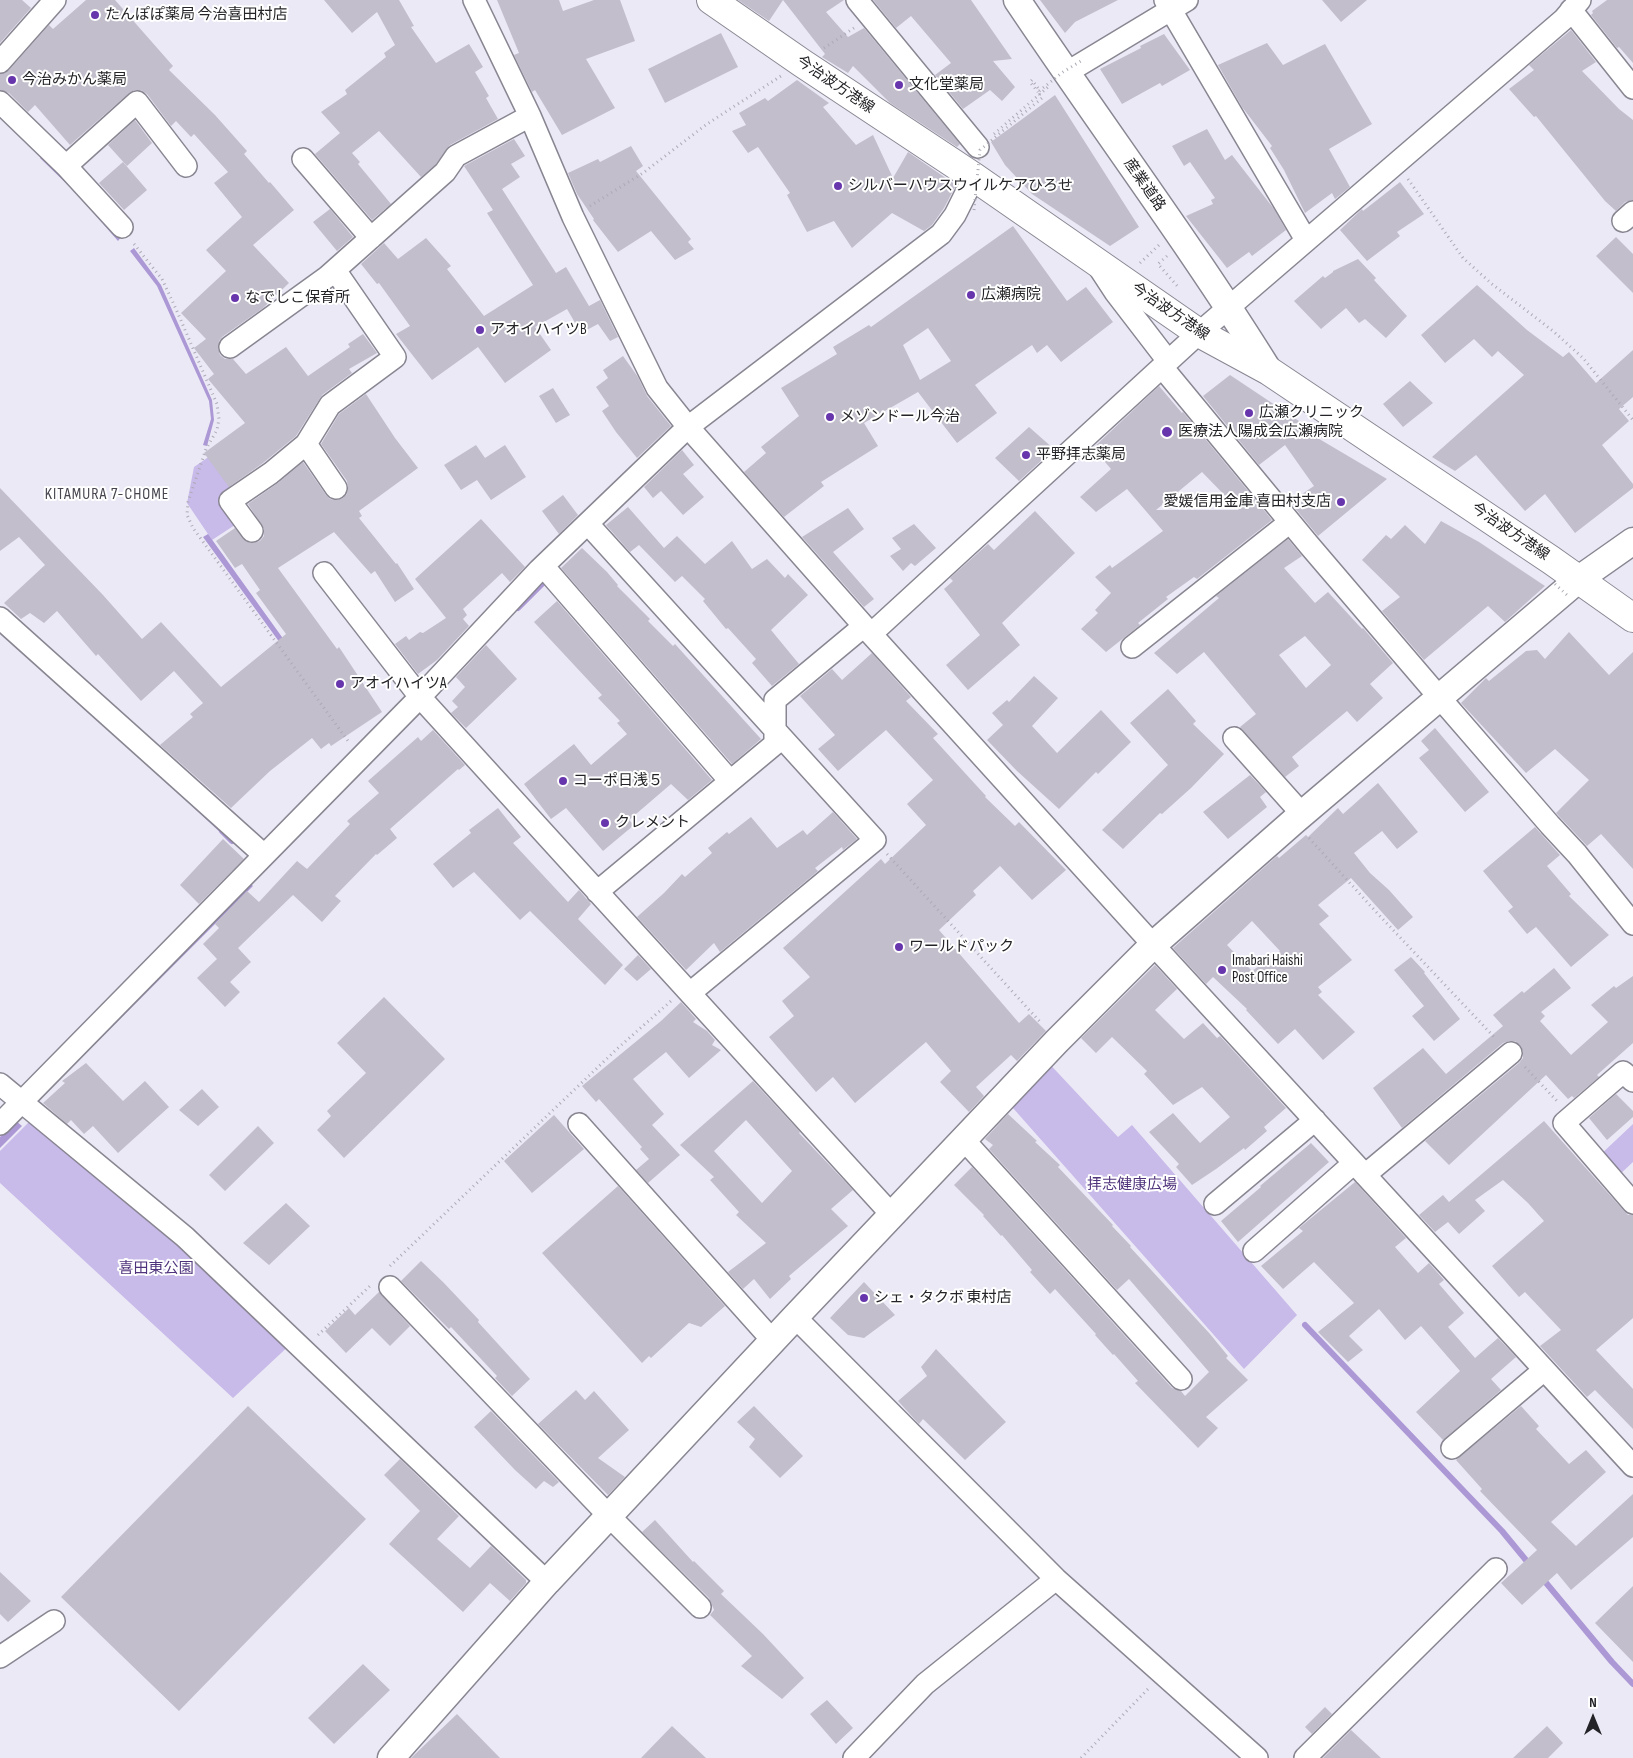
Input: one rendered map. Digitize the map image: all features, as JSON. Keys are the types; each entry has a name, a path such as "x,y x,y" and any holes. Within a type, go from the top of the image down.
{"main road":[{"name":"今治波方港線","path":"711,0 974,177 1198,333 1269,371 1568,587 1633,618"}],"street":[{"path":"0,62 56,0"},
{"path":"474,0 530,116 573,217 657,388 688,427 868,630 1153,945 1633,1466"},
{"path":"857,0 978,148"},
{"name":"産業道路","path":"1017,0 1074,67 1269,371"},
{"path":"1074,67 1174,3 1306,240"},
{"path":"597,892 775,744 775,700 868,630 1198,333 1564,20 1576,5 1633,88"},
{"path":"0,102 66,166 122,227"},
{"path":"66,166 138,102 186,166"},
{"path":"230,347 335,270 445,172 456,156 530,116"},
{"path":"302,159 371,238"},
{"path":"0,1124 420,697 544,566 688,427 941,234 955,215 974,177"},
{"path":"1094,260 1165,364 1290,522 1440,698 1577,854 1633,924"},
{"path":"252,530 230,500 271,474 306,444 330,405 395,357 335,270"},
{"path":"306,444 336,488"},
{"path":"1132,647 1290,522"},
{"path":"588,524 875,840 688,991"},
{"path":"391,1758 547,1582 795,1316 1057,1040 1153,945 1568,587 1633,541"},
{"path":"544,566 730,781"},
{"path":"324,573 420,697 892,1215"},
{"path":"0,618 264,855"},
{"path":"1234,738 1298,818"},
{"path":"1254,1251 1511,1053"},
{"path":"1633,1081 1623,1072 1564,1123 1633,1203"},
{"path":"0,1084 185,1237 547,1582"},
{"path":"1216,1204 1315,1120"},
{"path":"579,1124 773,1341"},
{"path":"964,1140 1181,1379"},
{"path":"382,1281 609,1516 700,1607"},
{"path":"795,1316 1056,1579 1257,1758"},
{"path":"1452,1448 1544,1370"},
{"path":"1305,1758 1496,1569"},
{"path":"854,1758 925,1684 1056,1579"},
{"path":"0,1657 54,1622"}],"path":[{"path":"573,217 643,173 708,124 871,17"},
{"path":"974,210 980,150 1042,98 1038,90 1063,72 1074,67"},
{"path":"974,177 978,148 1074,67"},
{"path":"1397,162 1463,258 1492,284 1553,331 1583,358 1633,420"},
{"path":"122,227 162,279 217,404 219,419 217,430 206,449 188,502 187,515 193,528 360,758"},
{"path":"1138,265 1162,243"},
{"path":"1169,254 1158,264 1182,292"},
{"path":"1298,818 1384,921 1572,1116"},
{"path":"875,840 1057,1040"},
{"path":"303,1350 382,1281 618,1048 688,991"},
{"path":"1081,1758 1163,1674"}],"green space":[{"path":"210,456 238,497 238,523 212,540 187,503 194,467"},
{"name":"拝志健康広場","path":"1044,1058 1118,1137 1132,1125 1297,1315 1244,1369 1005,1099"},
{"name":"喜田東公園","path":"29,1122 177,1230 294,1341 233,1398 0,1183 0,1151"},
{"path":"1633,1124 1633,1162 1617,1177 1598,1157"}],"shaded area":[{"path":"44,154 121,237 118,241 77,194 40,158"},
{"path":"134,248 161,285 212,400 214,420 207,446 203,445 211,419 209,401 157,286 130,251"},
{"path":"208,534 292,651 288,654 203,537"},
{"path":"132,750 226,832 223,835"},
{"path":"248,881 253,886 36,1103 31,1099"},
{"path":"16,1121 22,1126 0,1148 0,1137"}],"building":[{"path":"0,0 22,0 31,8 0,43"},
{"path":"86,0 115,0 173,66 169,70 215,115 247,151 244,154 294,210 253,245 289,283 263,308 222,337 218,348 220,355 225,359 233,359 246,374 286,347 308,376 350,347 348,344 363,334 377,353 349,369 352,373 322,395 296,436 229,487 204,453 245,423 208,379 214,374 194,348 206,339 181,313 226,271 206,250 242,217 214,183 228,172 194,134 191,137 176,121 171,126 147,94 141,90 134,90 129,93 70,145 35,105 28,112 9,93 0,90 0,74 9,70 49,25 53,29"},
{"path":"324,0 399,0 414,26 411,27 436,63 469,44 483,67 475,72 489,96 486,98 498,119 450,145 436,164 421,177 379,131 352,153 360,162 358,164 391,204 372,220 315,154 340,133 321,112 347,94 345,90 386,57 384,53 395,45 377,12 352,33"},
{"path":"497,0 559,0 563,11 594,0 620,0 635,41 586,59 615,108 562,135 535,90 532,92 514,55 519,53"},
{"path":"738,0 783,0 769,21"},
{"path":"783,0 844,0 826,12 848,37 864,28 960,144 957,147 890,103 853,66 848,73 822,57 825,54"},
{"path":"873,0 971,0 1012,59 993,61 1015,87 1002,101 990,90 963,109 935,75 951,63 911,16 896,28"},
{"path":"1040,0 1118,0 1075,22 1065,33"},
{"path":"1322,0 1367,0 1341,22"},
{"path":"1607,0 1633,0 1633,63 1619,47 1617,48 1591,15 1592,11"},
{"path":"1571,30 1596,62 1582,71 1619,109 1633,120 1633,200 1625,202 1616,211 1605,201 1536,116 1534,117 1509,89 1534,70 1529,65"},
{"path":"721,33 738,67 665,103 648,69"},
{"path":"1164,34 1190,70 1162,86 1160,83 1122,104 1100,69"},
{"path":"1267,43 1283,65 1325,44 1372,124 1329,149 1350,187 1335,199 1332,193 1305,213 1284,170 1270,148 1272,146 1242,107 1218,65"},
{"path":"797,80 829,103 823,107 856,145 873,135 893,178 908,152 956,185 944,208 932,225 924,231 892,213 852,248 834,221 807,232 787,195 790,193 758,147 748,153 732,131 746,125 739,113 765,98 768,101"},
{"path":"1055,95 1139,227 1110,246 1032,194 1005,165 991,142"},
{"path":"135,120 152,143 127,166 108,145"},
{"path":"1207,129 1225,160 1232,155 1274,209 1286,230 1252,256 1249,252 1227,268 1186,216 1213,204 1211,200 1215,198 1190,162 1184,166 1172,146"},
{"path":"514,139 525,156 511,164 520,177 502,189 556,273 566,267 589,306 600,300 618,337 610,341 598,324 581,333 567,309 535,327 551,350 505,383 478,347 432,380 396,334 410,326 379,283 377,284 361,264 384,243 398,259 426,238 451,266 447,269 484,316 533,285 487,213 493,210 464,166"},
{"path":"631,146 643,166 636,171 691,239 688,242 694,249 675,260 651,231 618,252 593,220 577,194 568,173 598,159 600,162"},
{"path":"123,162 147,190 124,210 99,183"},
{"path":"1400,182 1424,214 1397,232 1400,236 1367,261 1340,230 1362,209 1363,211"},
{"path":"330,209 353,237 337,251 313,222"},
{"path":"1013,226 1067,301 1086,287 1113,322 1061,362 1047,345 1037,353 1032,345 975,385 997,413 957,443 918,392 864,423 878,446 821,482 824,486 784,517 744,472 766,453 761,447 799,416 781,388 837,354 833,347 869,325 871,327","holes":["928,328 951,361 920,380 903,345"]},
{"path":"1616,237 1633,254 1633,293 1596,256"},
{"path":"1358,259 1376,278 1374,280 1407,316 1386,338 1365,319 1359,323 1346,308 1321,329 1294,301 1323,276 1325,278 1333,271"},
{"path":"1477,285 1527,330 1563,357 1569,352 1596,383 1633,350 1633,397 1619,409 1629,421 1602,445 1633,484 1633,488 1575,533 1545,494 1525,511 1476,455 1455,471 1432,457 1524,375 1498,351 1492,357 1474,339 1445,363 1421,335"},
{"path":"623,356 638,377 647,396 671,426 637,458 602,411 609,406 596,387 608,378 603,370"},
{"path":"1230,375 1308,427 1304,430 1387,479 1318,536 1290,502 1314,486 1285,445 1259,465 1203,396"},
{"path":"1410,381 1433,403 1403,427 1383,404"},
{"path":"1159,386 1183,412 1272,520 1197,579 1194,577 1166,597 1168,599 1138,623 1140,625 1106,652 1081,629 1098,613 1095,610 1111,593 1095,577 1110,565 1112,568 1163,531 1127,489 1096,512 1080,497 1111,469 1093,448","holes":["1202,472 1239,510 1156,510"]},
{"path":"553,388 570,415 556,423 539,396"},
{"path":"366,394 395,438 418,468 359,511 362,516 359,518 397,563 414,589 395,602 375,571 371,574 334,532 278,568 337,649 339,647 382,712 331,746 329,743 321,749 312,738 270,771 231,808 160,745 193,717 190,714 203,703 174,671 141,701 98,654 96,656 57,611 44,623 30,613 21,619 4,603 45,565 19,537 0,551 0,488 103,595 142,639 161,622 221,687 286,634 256,593 260,590 242,564 235,568 216,541 235,528 247,542 254,543 260,541 264,536 264,529 248,504 278,483 303,462 330,499 343,498 347,494 347,481 321,444 339,414"},
{"name":"平野拝志薬局","path":"1029,427 1054,449 1019,481 995,458"},
{"path":"476,445 485,458 505,445 526,477 491,500 477,480 461,490 444,465"},
{"path":"682,450 694,465 683,474 704,497 683,515 661,491 653,498 644,487"},
{"path":"563,495 578,515 559,534 542,511"},
{"path":"628,507 664,548 677,536 705,564 732,541 752,569 767,559 785,578 788,574 808,595 771,630 799,664 772,686 752,663 756,659 728,628 726,629 703,601 705,599 682,576 675,582 639,545 630,552 606,525"},
{"path":"848,508 864,529 833,552 874,599 864,607 802,537"},
{"path":"1035,511 1075,553 1002,623 1020,645 968,690 946,665 980,635 944,589 953,581 950,578 988,544 994,550"},
{"path":"481,519 525,567 510,582 502,573 463,609 467,615 463,619 469,626 437,660 418,674 395,644 406,636 409,640 420,632 423,633 446,618 415,579"},
{"path":"1441,521 1479,542 1545,586 1505,622 1488,606 1424,660 1382,611 1400,597 1362,560 1386,535 1391,539 1405,525 1425,544"},
{"path":"914,524 936,548 915,566 911,563 903,571 890,556 901,549 892,538"},
{"path":"1288,539 1302,556 1284,568 1315,603 1328,592 1363,628 1393,663 1370,684 1383,698 1357,722 1347,711 1292,757 1299,766 1285,777 1240,727 1256,714 1204,652 1177,674 1154,653 1219,598 1216,596","holes":["1305,636 1331,665 1306,688 1279,655"]},
{"path":"582,548 650,619 648,621 673,646 675,644 761,739 732,764 561,568"},
{"path":"557,601 712,780 688,800 671,784 629,820 634,825 603,851 566,808 551,819 524,784 574,744 591,765 627,734 617,723 620,721 598,698 602,695 534,622"},
{"path":"1569,632 1609,675 1633,652 1633,869 1601,834 1587,846 1556,813 1589,780 1555,749 1526,773 1461,703 1486,678 1489,681 1526,651 1537,650 1545,659"},
{"path":"486,645 517,679 466,728 451,713 458,707 452,701 465,687 456,677"},
{"path":"872,653 911,697 906,701 938,734 933,738 985,797 1015,826 1019,822 1066,870 1032,900 1000,866 973,891 976,895 939,930 1019,1023 1029,1014 1046,1031 1017,1061 1011,1055 976,1087 984,1096 969,1112 940,1082 951,1071 926,1042 855,1103 833,1077 816,1092 769,1037 794,1016 782,1001 810,977 783,948 881,859 885,864 926,825 907,804 933,780 886,730 838,771 818,749 835,735 800,696 832,669 842,680"},
{"path":"1034,676 1058,698 1032,726 1057,753 1101,710 1131,742 1098,774 1096,772 1059,809 1017,771 987,740 1003,725 992,713 1007,700 1009,702"},
{"path":"1168,689 1196,721 1193,724 1224,754 1191,788 1162,814 1160,813 1123,849 1102,830 1168,765 1130,723"},
{"path":"1435,728 1489,792 1465,812 1419,758 1429,750 1421,741"},
{"path":"433,730 465,765 458,769 390,829 397,838 376,854 335,896 341,901 322,922 293,895 238,948 251,962 230,982 240,992 225,1007 197,978 217,959 203,944 219,928 215,924 247,891 259,902 297,861 307,869 350,824 347,821 379,793 368,781 418,737 421,741"},
{"path":"1250,775 1266,792 1260,797 1267,807 1228,839 1203,812"},
{"path":"1378,783 1418,832 1397,849 1382,831 1354,853 1370,873 1389,890 1413,917 1398,930 1351,878 1318,905 1329,916 1319,924 1352,960 1318,987 1322,992 1318,995 1355,1032 1323,1060 1295,1029 1278,1044 1247,1009 1213,977 1206,984 1173,948 1277,856 1279,858 1306,835 1308,837 1338,808 1343,814","holes":["1252,921 1280,951 1252,971 1227,945"]},
{"path":"498,808 521,837 513,843 568,902 579,890 591,904 578,919 623,965 605,985 530,911 520,920 474,872 453,888 433,864 471,833 469,830"},
{"path":"833,812 857,839 843,850 842,847 815,868 818,871 720,952 714,943 686,970 637,917 682,874 685,877 712,853 708,848 727,832 729,834 751,817 777,848 803,830 807,835"},
{"path":"1535,827 1560,855 1547,866 1571,894 1569,896 1609,935 1571,967 1536,927 1527,934 1508,911 1513,907 1483,871"},
{"path":"223,839 244,859 199,904 180,885"},
{"path":"638,955 651,969 637,981 624,969"},
{"path":"1411,957 1425,972 1460,1019 1434,1041 1412,1016 1424,1006 1394,970"},
{"path":"1155,965 1177,989 1155,1010 1184,1039 1203,1023 1217,1038 1220,1036 1286,1108 1264,1127 1267,1131 1245,1150 1244,1148 1192,1185 1176,1167 1179,1164 1149,1132 1173,1113 1200,1143 1230,1117 1202,1087 1173,1105 1144,1074 1147,1071 1112,1037 1096,1053 1081,1038"},
{"path":"1554,968 1571,988 1541,1012 1545,1016 1540,1021 1571,1055 1608,1022 1591,1005 1614,986 1616,988 1633,976 1633,1043 1597,1075 1599,1077 1574,1098 1572,1096 1568,1099 1546,1075 1449,1165 1425,1141 1519,1063 1523,1058 1523,1051 1520,1045 1515,1041 1503,1043 1402,1128 1373,1088 1423,1048 1446,1074 1503,1026 1493,1015"},
{"path":"384,997 445,1059 344,1158 317,1130 331,1116 327,1111 366,1073 337,1043"},
{"path":"681,1002 696,1019 693,1022 707,1031 715,1040 712,1045 721,1050 689,1078 666,1052 633,1079 664,1114 652,1125 680,1155 648,1183 636,1170 649,1159 640,1149 642,1147 599,1099 596,1102 582,1086 661,1021"},
{"path":"86,1063 123,1101 145,1081 169,1107 118,1153 93,1126 84,1134 71,1120 67,1124 43,1103 65,1083 62,1081"},
{"path":"753,1081 853,1190 831,1209 848,1226 789,1276 791,1279 770,1299 754,1279 743,1289 728,1272 766,1243 736,1215 739,1212 710,1180 714,1177 680,1145","holes":["746,1120 792,1171 762,1203 714,1151"]},
{"path":"202,1089 219,1107 198,1126 179,1110"},
{"path":"1616,1094 1633,1111 1633,1117 1607,1140 1589,1118"},
{"path":"1008,1114 1060,1165 1058,1167 1113,1225 1130,1247 1210,1334 1228,1356 1226,1358 1248,1380 1206,1417 1218,1428 1198,1448 1135,1383 1138,1381 1055,1289 1050,1294 1030,1272 1032,1270 1002,1235 954,1185 972,1167 1172,1388 1181,1391 1185,1396 1209,1372 1129,1279 1117,1290 989,1149 993,1145 985,1139"},
{"path":"554,1115 584,1149 532,1193 504,1161"},
{"path":"1544,1121 1624,1211 1628,1215 1633,1215 1633,1318 1596,1350 1633,1389 1633,1429 1595,1390 1587,1397 1540,1346 1561,1330 1525,1292 1519,1297 1492,1266 1544,1221 1528,1203 1503,1180 1475,1200 1485,1211 1459,1234 1448,1222 1435,1232 1419,1215 1443,1195 1449,1202"},
{"path":"258,1126 274,1143 225,1191 209,1175"},
{"path":"1311,1143 1329,1162 1238,1242 1221,1221"},
{"path":"1355,1182 1406,1238 1395,1247 1418,1273 1429,1263 1444,1280 1439,1284 1464,1313 1448,1327 1475,1358 1498,1338 1516,1357 1491,1379 1501,1390 1443,1440 1416,1412 1460,1371 1421,1326 1405,1340 1379,1309 1349,1336 1363,1350 1348,1362 1318,1332 1354,1303 1314,1262 1283,1289 1261,1266 1303,1231 1299,1228"},
{"path":"618,1186 725,1306 701,1327 689,1323 651,1358 649,1356 642,1363 542,1253"},
{"path":"286,1203 310,1226 269,1265 243,1243"},
{"path":"421,1261 479,1320 478,1322 530,1379 512,1396 495,1378 497,1376 451,1327 449,1329 401,1281"},
{"name":"シェ・タクボ 東村店","path":"864,1282 895,1315 864,1338 848,1335 830,1318"},
{"path":"379,1292 410,1326 390,1346 372,1328 346,1353 325,1331 349,1308 355,1315"},
{"path":"936,1349 1006,1422 965,1460 923,1419 919,1424 898,1401 927,1376 921,1367"},
{"path":"576,1390 585,1400 594,1391 629,1430 598,1458 625,1477 608,1495 538,1424"},
{"path":"248,1406 366,1519 179,1711 61,1597"},
{"path":"754,1406 803,1456 780,1478 749,1447 755,1439 737,1422"},
{"path":"1521,1406 1539,1426 1536,1429 1569,1464 1586,1450 1606,1472 1551,1522 1576,1546 1633,1494 1633,1537 1571,1590 1557,1573 1522,1605 1501,1583 1537,1550 1480,1491 1482,1489 1456,1460"},
{"path":"491,1411 559,1482 553,1487 544,1481 536,1489 515,1470 474,1427"},
{"path":"400,1459 459,1516 437,1539 470,1568 491,1546 526,1580 526,1583 510,1601 490,1583 463,1612 389,1544 420,1511 384,1475"},
{"path":"655,1520 693,1562 724,1591 721,1594 763,1634 804,1678 782,1699 741,1666 752,1656 710,1615 714,1610 709,1598 642,1532"},
{"path":"0,1572 31,1601 8,1622 0,1614"},
{"path":"1633,1586 1633,1662 1595,1623"},
{"path":"363,1664 390,1690 334,1744 308,1718"},
{"path":"827,1700 853,1728 836,1744 810,1714"},
{"path":"1325,1707 1332,1714 1312,1734 1305,1727"},
{"path":"457,1714 500,1758 411,1758"},
{"path":"672,1726 706,1758 641,1758"},
{"path":"1547,1726 1563,1743 1548,1758 1513,1758"},
{"path":"1351,1730 1381,1758 1323,1758"}],"waterway":[{"path":"518,608 542,584"},
{"path":"222,831 232,841"},
{"path":"1305,1325 1502,1531 1530,1565"},
{"path":"1542,1578 1612,1662 1633,1684"}],"place":[{"name":"たんぽぽ薬局 今治喜田村店","path":"95,15"},
{"name":"今治みかん薬局","path":"12,80"},
{"name":"文化堂薬局","path":"899,85"},
{"name":"シルバーハウスウイルケアひろせ","path":"838,186"},
{"name":"広瀬病院","path":"971,295"},
{"name":"なでしこ保育所","path":"235,298"},
{"name":"アオイハイツB","path":"480,330"},
{"name":"広瀬クリニック","path":"1249,413"},
{"name":"メゾンドール今治","path":"830,417"},
{"name":"医療法人陽成会広瀬病院","path":"1167,432"},
{"name":"平野拝志薬局","path":"1026,455"},
{"name":"愛媛信用金庫 喜田村支店","path":"1341,502"},
{"name":"アオイハイツA","path":"340,684"},
{"name":"コーポ日浅５","path":"563,781"},
{"name":"クレメント","path":"605,823"},
{"name":"ワールドパック","path":"899,947"},
{"name":"Imabari Haishi Post Office","path":"1222,970"},
{"name":"シェ・タクボ 東村店","path":"864,1298"}],"district":[{"name":"KITAMURA 7-CHOME","path":"107,495"}]}
